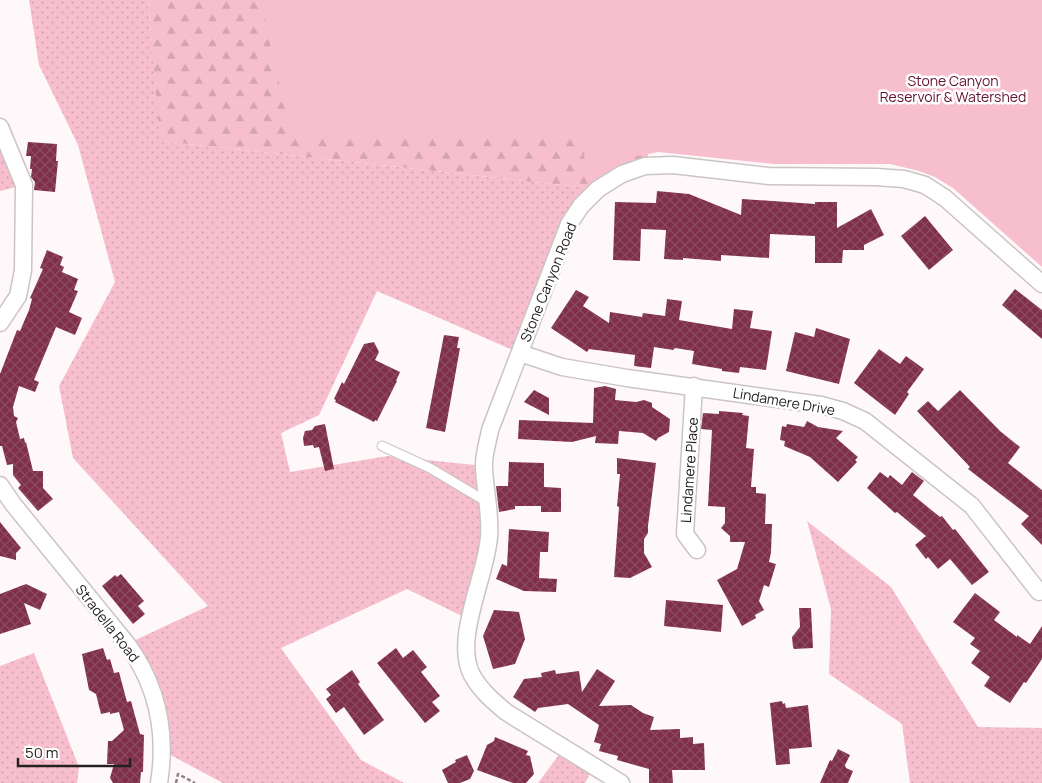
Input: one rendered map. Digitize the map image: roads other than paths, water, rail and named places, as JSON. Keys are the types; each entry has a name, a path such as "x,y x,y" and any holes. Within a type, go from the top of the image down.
{"street":[{"path":"0,127 24,185 22,270 18,296 0,323"},
{"name":"Stone Canyon Road","path":"621,783 506,712 489,698 472,675 466,652 467,630 484,572 490,536 484,466 490,430 569,224 581,206 598,189 622,174 645,166 674,165 768,176 904,179 925,185 944,198 1042,284"},
{"name":"Lindamere Drive","path":"520,353 562,367 821,405 843,411 866,421 972,506 1039,592"},
{"name":"Lindamere Place","path":"694,386 685,534 697,550"},
{"name":"Stradella Road","path":"0,485 13,504 127,644 141,666 154,697 162,734 163,751 159,783"}],"lane":[{"path":"382,446 430,468 487,502"}],"park label":[{"name":"Stone Canyon Reservoir & Watershed","path":"953,88"}]}
